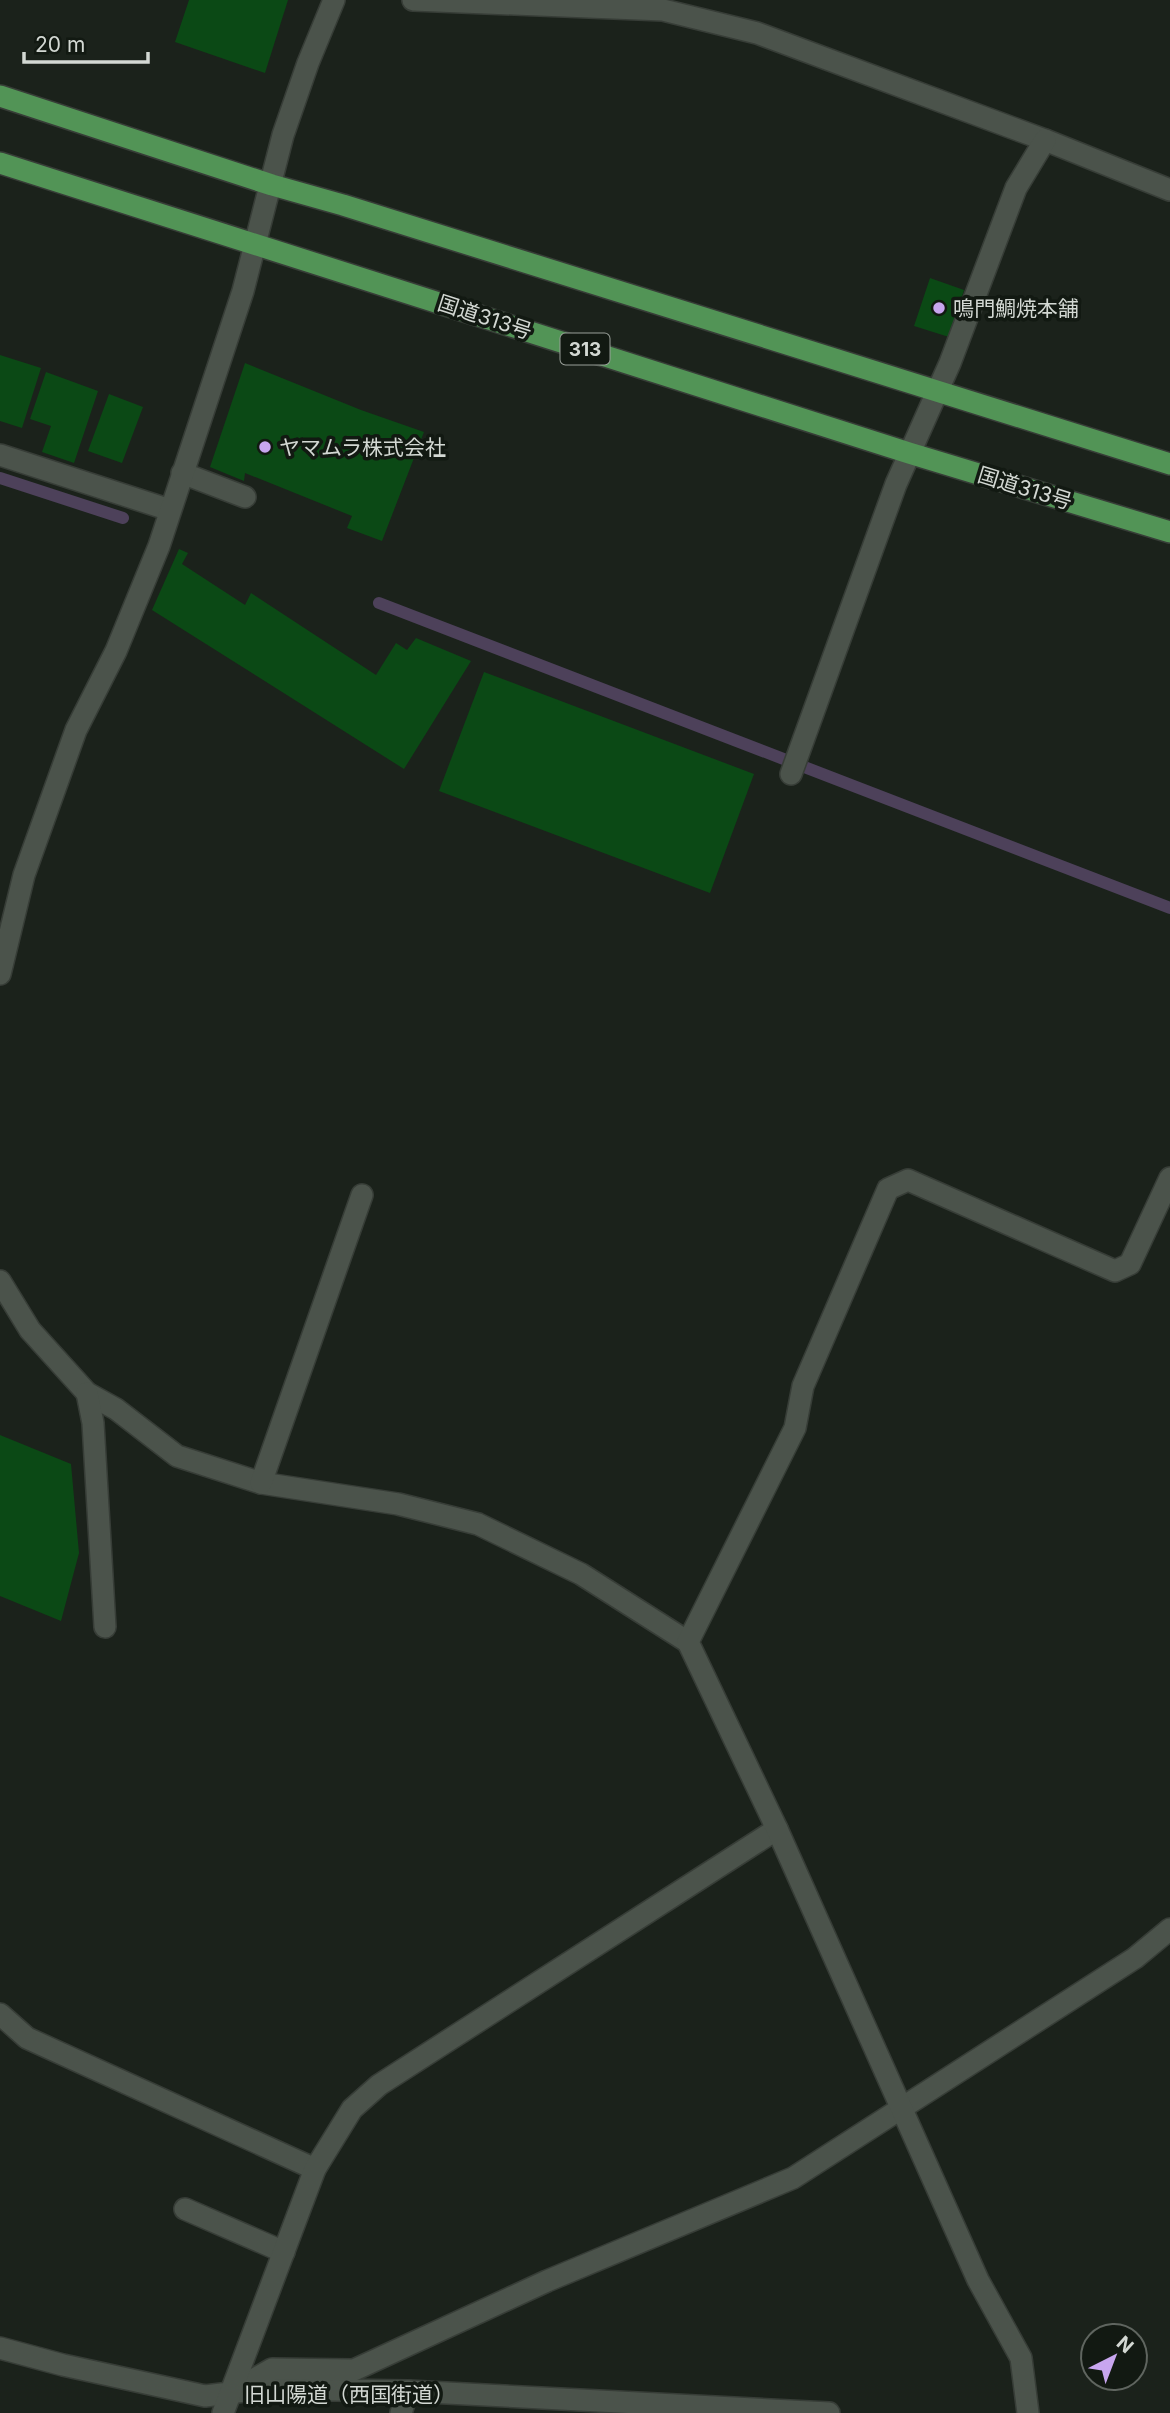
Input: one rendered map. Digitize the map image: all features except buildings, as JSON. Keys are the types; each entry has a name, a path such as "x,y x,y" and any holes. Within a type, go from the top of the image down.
{"highway":[{"path":"0,96 272,185 1170,464"},
{"name":"国道313号","path":"0,163 909,453 1170,532"}],"street":[{"path":"0,974 24,875 76,730 116,651 159,546 243,291 283,135 334,0"},
{"path":"413,0 663,10 757,33 1170,190"},
{"path":"791,774 909,453 950,363 1016,188 1045,141"},
{"path":"0,455 170,510"},
{"path":"182,473 245,497"},
{"path":"688,1642 795,1428 803,1386 888,1189 908,1180 1115,1271 1130,1264 1170,1178"},
{"path":"261,1483 362,1195"},
{"path":"0,1281 30,1331 87,1393 116,1409 177,1456 261,1483 398,1504 478,1524 581,1574 688,1642 777,1829 978,2280 1021,2358 1028,2413"},
{"path":"87,1393 93,1423 106,1627"},
{"path":"226,2403 315,2169 352,2109 379,2085 777,1829"},
{"path":"226,2403 272,2369 354,2370 547,2281 793,2178 1135,1958 1170,1930"},
{"path":"0,2014 27,2038 315,2169"},
{"path":"185,2209 284,2252"},
{"name":"旧山陽道（西国街道）","path":"0,2348 226,2403 262,2389 408,2391 509,2405 704,2405 829,2413"},
{"path":"401,2413 408,2391"}],"waterway":[{"path":"0,478 123,518"},
{"path":"379,603 1170,908"}],"place":[{"name":"鳴門鯛焼本舗","path":"939,308"},
{"name":"ヤマムラ株式会社","path":"265,447"}]}
